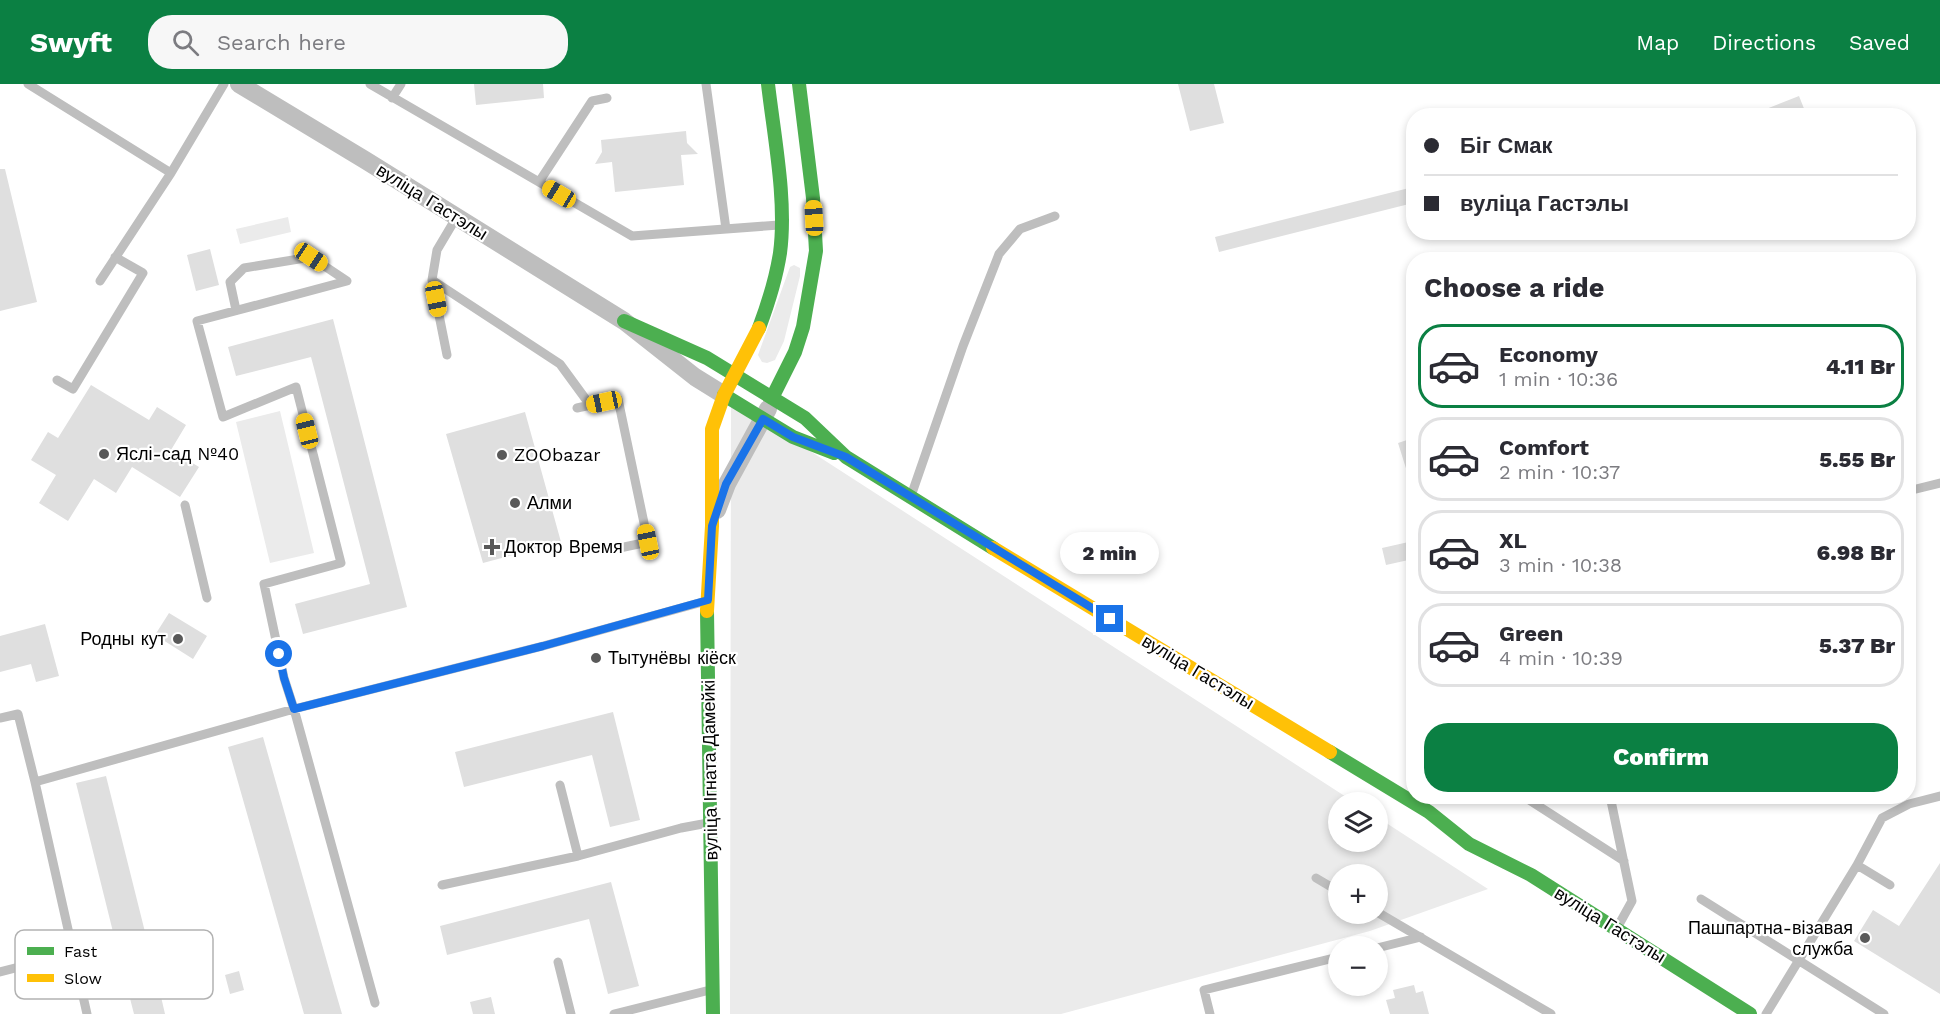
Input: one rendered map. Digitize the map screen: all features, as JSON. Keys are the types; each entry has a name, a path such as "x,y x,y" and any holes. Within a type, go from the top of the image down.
{"main road":[{"name":"вуліца Ігната Дамейкі","path":"712,1014 708,600 712,526 712,429 724,395 758,331 771,296 780,252 781,195 768,84"},
{"path":"772,398 795,352 803,327 816,251 813,198 799,84"},
{"name":"вуліца Гастэлы","path":"624,321 707,358 805,418 846,457 911,498 1406,798"},
{"name":"вуліца Гастэлы","path":"724,395 793,437 846,457"},
{"name":"вуліца Гастэлы","path":"1416,804 1477,832 1531,875 1750,1014"}],"street":[{"name":"вуліца Гастэлы","path":"239,84 366,160 624,321 695,377 724,395"},
{"name":"вуліца Ігната Дамейкі","path":"712,526 726,484 763,419 772,398"}],"lane":[{"path":"27,84 171,173"},
{"path":"100,281 171,173 224,84"},
{"path":"370,84 632,236 782,225"},
{"path":"392,98 401,84"},
{"path":"706,84 726,229"},
{"path":"539,182 592,100 607,98"},
{"path":"911,498 963,346 999,254 1020,230 1055,216"},
{"path":"447,356 432,280 437,250 456,218"},
{"path":"57,380 73,389 143,273 116,257"},
{"path":"236,310 230,282 244,268 311,257 347,281 197,321 223,417 296,387 341,563 264,584 284,678 375,1003"},
{"path":"432,280 560,364 590,405"},
{"path":"577,408 618,399 648,542 610,550"},
{"path":"1916,489 1940,483"},
{"path":"186,505 207,598"},
{"path":"35,782 294,709 543,646 708,600"},
{"path":"0,718 18,714 69,930"},
{"path":"560,785 578,856"},
{"path":"1916,802 1940,796"},
{"path":"1535,804 1624,861"},
{"path":"1612,804 1632,901 1617,928"},
{"path":"1766,1014 1857,865 1882,818 1909,804"},
{"path":"442,885 578,856 681,828 710,823"},
{"path":"1857,865 1890,885"},
{"path":"1316,878 1328,885"},
{"path":"1701,899 1884,1014"},
{"path":"1388,918 1551,1014"},
{"path":"1388,945 1421,937"},
{"path":"1210,1014 1204,990 1328,959"},
{"path":"558,962 571,1014"},
{"path":"0,972 15,968"},
{"path":"614,1014 712,989"},
{"path":"84,999 87,1014"}],"shaded area":[{"path":"288,217 291,232 240,244 236,229"},
{"path":"794,265 800,268 800,276 784,341 775,360 762,362 758,355 790,267"},
{"path":"731,400 1339,792 1328,792 1328,852 1388,852 1388,824 1488,889 1370,931 1351,936 1328,936 1328,942 1061,1014 730,1014"},
{"path":"280,411 314,553 270,563 236,422"}],"building":[{"path":"474,84 543,84 544,98 476,105"},
{"path":"1178,84 1214,84 1224,123 1190,131"},
{"path":"1799,96 1804,108 1769,108"},
{"path":"686,131 687,143 698,154 681,155 684,185 615,192 612,162 595,164 602,152 601,140"},
{"path":"0,169 5,169 37,302 0,311"},
{"path":"1406,189 1406,205 1219,252 1215,237"},
{"path":"210,249 219,285 196,291 187,255"},
{"path":"333,319 407,607 303,634 295,604 370,584 315,372 311,357 236,376 228,347"},
{"path":"91,385 149,420 157,407 186,425 171,450 199,467 180,497 132,467 116,493 94,479 68,521 39,503 56,475 31,460 48,432 58,438"},
{"path":"525,412 561,542 483,563 446,434"},
{"path":"1406,440 1406,468 1398,443"},
{"path":"1406,543 1406,561 1386,565 1382,548"},
{"path":"169,613 207,636 193,659 155,635"},
{"path":"45,624 59,676 36,682 31,664 0,672 0,636"},
{"path":"613,712 640,820 610,827 592,755 464,787 455,752"},
{"path":"263,737 342,1014 304,1014 228,747"},
{"path":"106,776 144,930 113,930 76,783"},
{"path":"1940,863 1940,994 1854,941 1873,910 1899,926"},
{"path":"611,882 639,986 608,994 589,919 447,955 440,926"},
{"path":"239,971 244,990 230,994 225,975"},
{"path":"1414,985 1416,993 1423,991 1429,1014 1390,1014 1386,1000 1395,998 1393,990"},
{"path":"491,997 495,1014 473,1014 470,1002"},
{"path":"130,999 161,999 165,1014 134,1014"}],"traffic: fast":[{"path":"759,328 769,301 782,233 779,168 768,84"},
{"path":"772,398 795,352 803,327 816,251 813,198 799,84"},
{"path":"624,321 707,358 805,418 846,457 993,548"},
{"path":"724,395 793,437 834,453"},
{"path":"707,611 713,1014"},
{"path":"1330,752 1406,798"},
{"path":"1416,804 1469,844 1531,875 1750,1014"}],"traffic: slow":[{"path":"707,611 712,526 712,429 724,395 759,328"},
{"path":"993,548 1330,752"}],"place":[{"name":"Яслі-сад №40","path":"104,454"},
{"name":"ZOObazar","path":"502,455"},
{"name":"Алми","path":"515,503"},
{"name":"Доктор Время","path":"492,547"},
{"name":"Родны кут","path":"178,639"},
{"name":"Тытунёвы кіёск","path":"596,658"},
{"name":"Пашпартна-візавая служба","path":"1865,938"}],"route":[{"path":"279,654 294,709 543,646 708,600 712,526 726,484 763,419 793,437 846,457 1110,619"}]}
